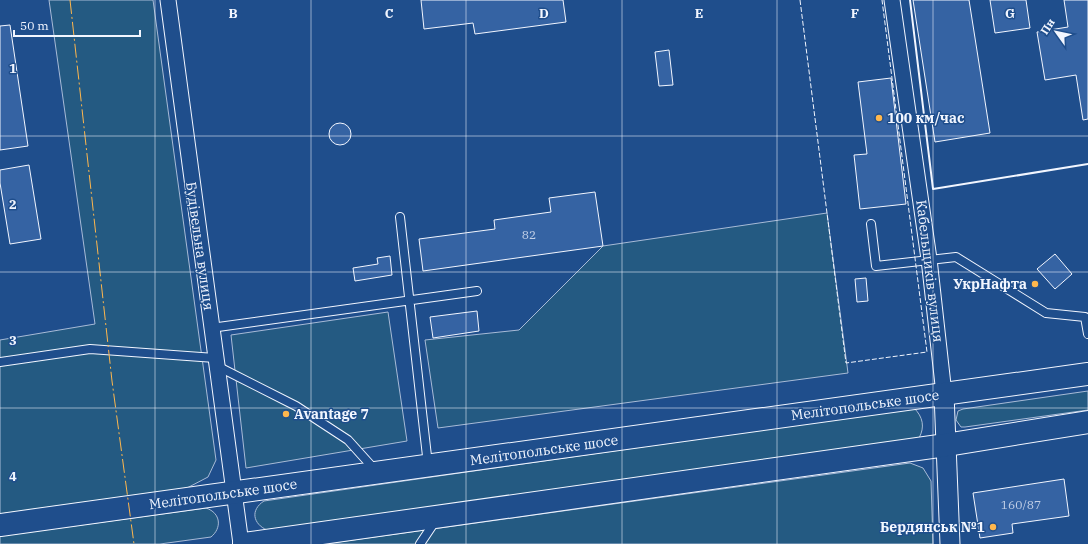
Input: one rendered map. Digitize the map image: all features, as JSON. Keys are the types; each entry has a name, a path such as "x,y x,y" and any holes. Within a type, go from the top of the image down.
{"main road":[{"name":"Мелітопольське шосе","path":"0,525 1088,374"},
{"path":"244,544 439,515 946,445 1088,422"}],"street":[{"name":"Будівельна вулиця","path":"168,0 241,544"},
{"name":"Кабельщиків вулиця","path":"892,0 929,259 944,394 950,544"}],"lane":[{"path":"400,217 428,466"},
{"path":"871,224 876,266 956,257 1046,313 1085,317 1088,334"},
{"path":"211,328 477,291"},
{"path":"0,362 90,348 216,362 296,406 348,440 378,473"},
{"path":"420,544 439,515"}],"shaded area":[{"path":"49,0 153,0 216,460 208,477 187,488 0,514 0,340 95,324"},
{"path":"827,213 848,373 438,428 425,340 519,330 603,246"},
{"path":"388,312 407,441 246,468 231,335"},
{"path":"1088,391 1088,410 965,427 961,427 956,420 958,411 963,409"},
{"path":"914,408 922,422 922,430 919,438 267,530 256,521 255,517 257,508 264,501"},
{"path":"910,463 923,468 931,481 933,544 324,544"},
{"path":"206,508 215,513 218,521 217,529 211,537 160,544 0,544 0,536"}],"building":[{"path":"421,0 563,0 566,22 475,34 473,23 424,29"},
{"path":"913,0 969,0 990,133 935,142"},
{"path":"990,0 1026,0 1030,28 995,33"},
{"path":"1064,0 1088,0 1088,119 1083,120 1076,75 1045,80 1037,32 1068,27"},
{"path":"10,25 28,146 0,150 0,26"},
{"path":"669,50 673,85 659,86 655,52"},
{"name":"100 км/час","path":"891,78 906,204 860,209 854,155 867,154 858,82"},
{"path":"340,123 348,126 351,134 348,142 340,145 332,142 329,134 332,126"},
{"path":"29,165 41,239 10,244 0,183 0,170"},
{"path":"595,192 603,246 423,271 419,239 495,229 494,220 551,212 549,198"},
{"path":"1055,254 1072,274 1055,289 1037,269"},
{"path":"390,256 392,275 355,281 353,268 378,264 377,258"},
{"path":"866,278 868,301 857,302 855,279"},
{"path":"477,311 479,331 433,338 430,317"},
{"path":"1064,479 1069,516 1012,524 1013,533 980,538 973,493"}],"fence":[{"path":"800,0 846,363 927,352 882,0"}],"wall":[{"path":"910,0 933,189 1088,164"}],"power":[{"path":"70,0 112,381 134,544"}],"place":[{"name":"100 км/час","path":"879,118"},
{"name":"УкрНафта","path":"1035,284"},
{"name":"Avantage 7","path":"286,414"},
{"name":"Бердянськ №1","path":"993,527"}]}
